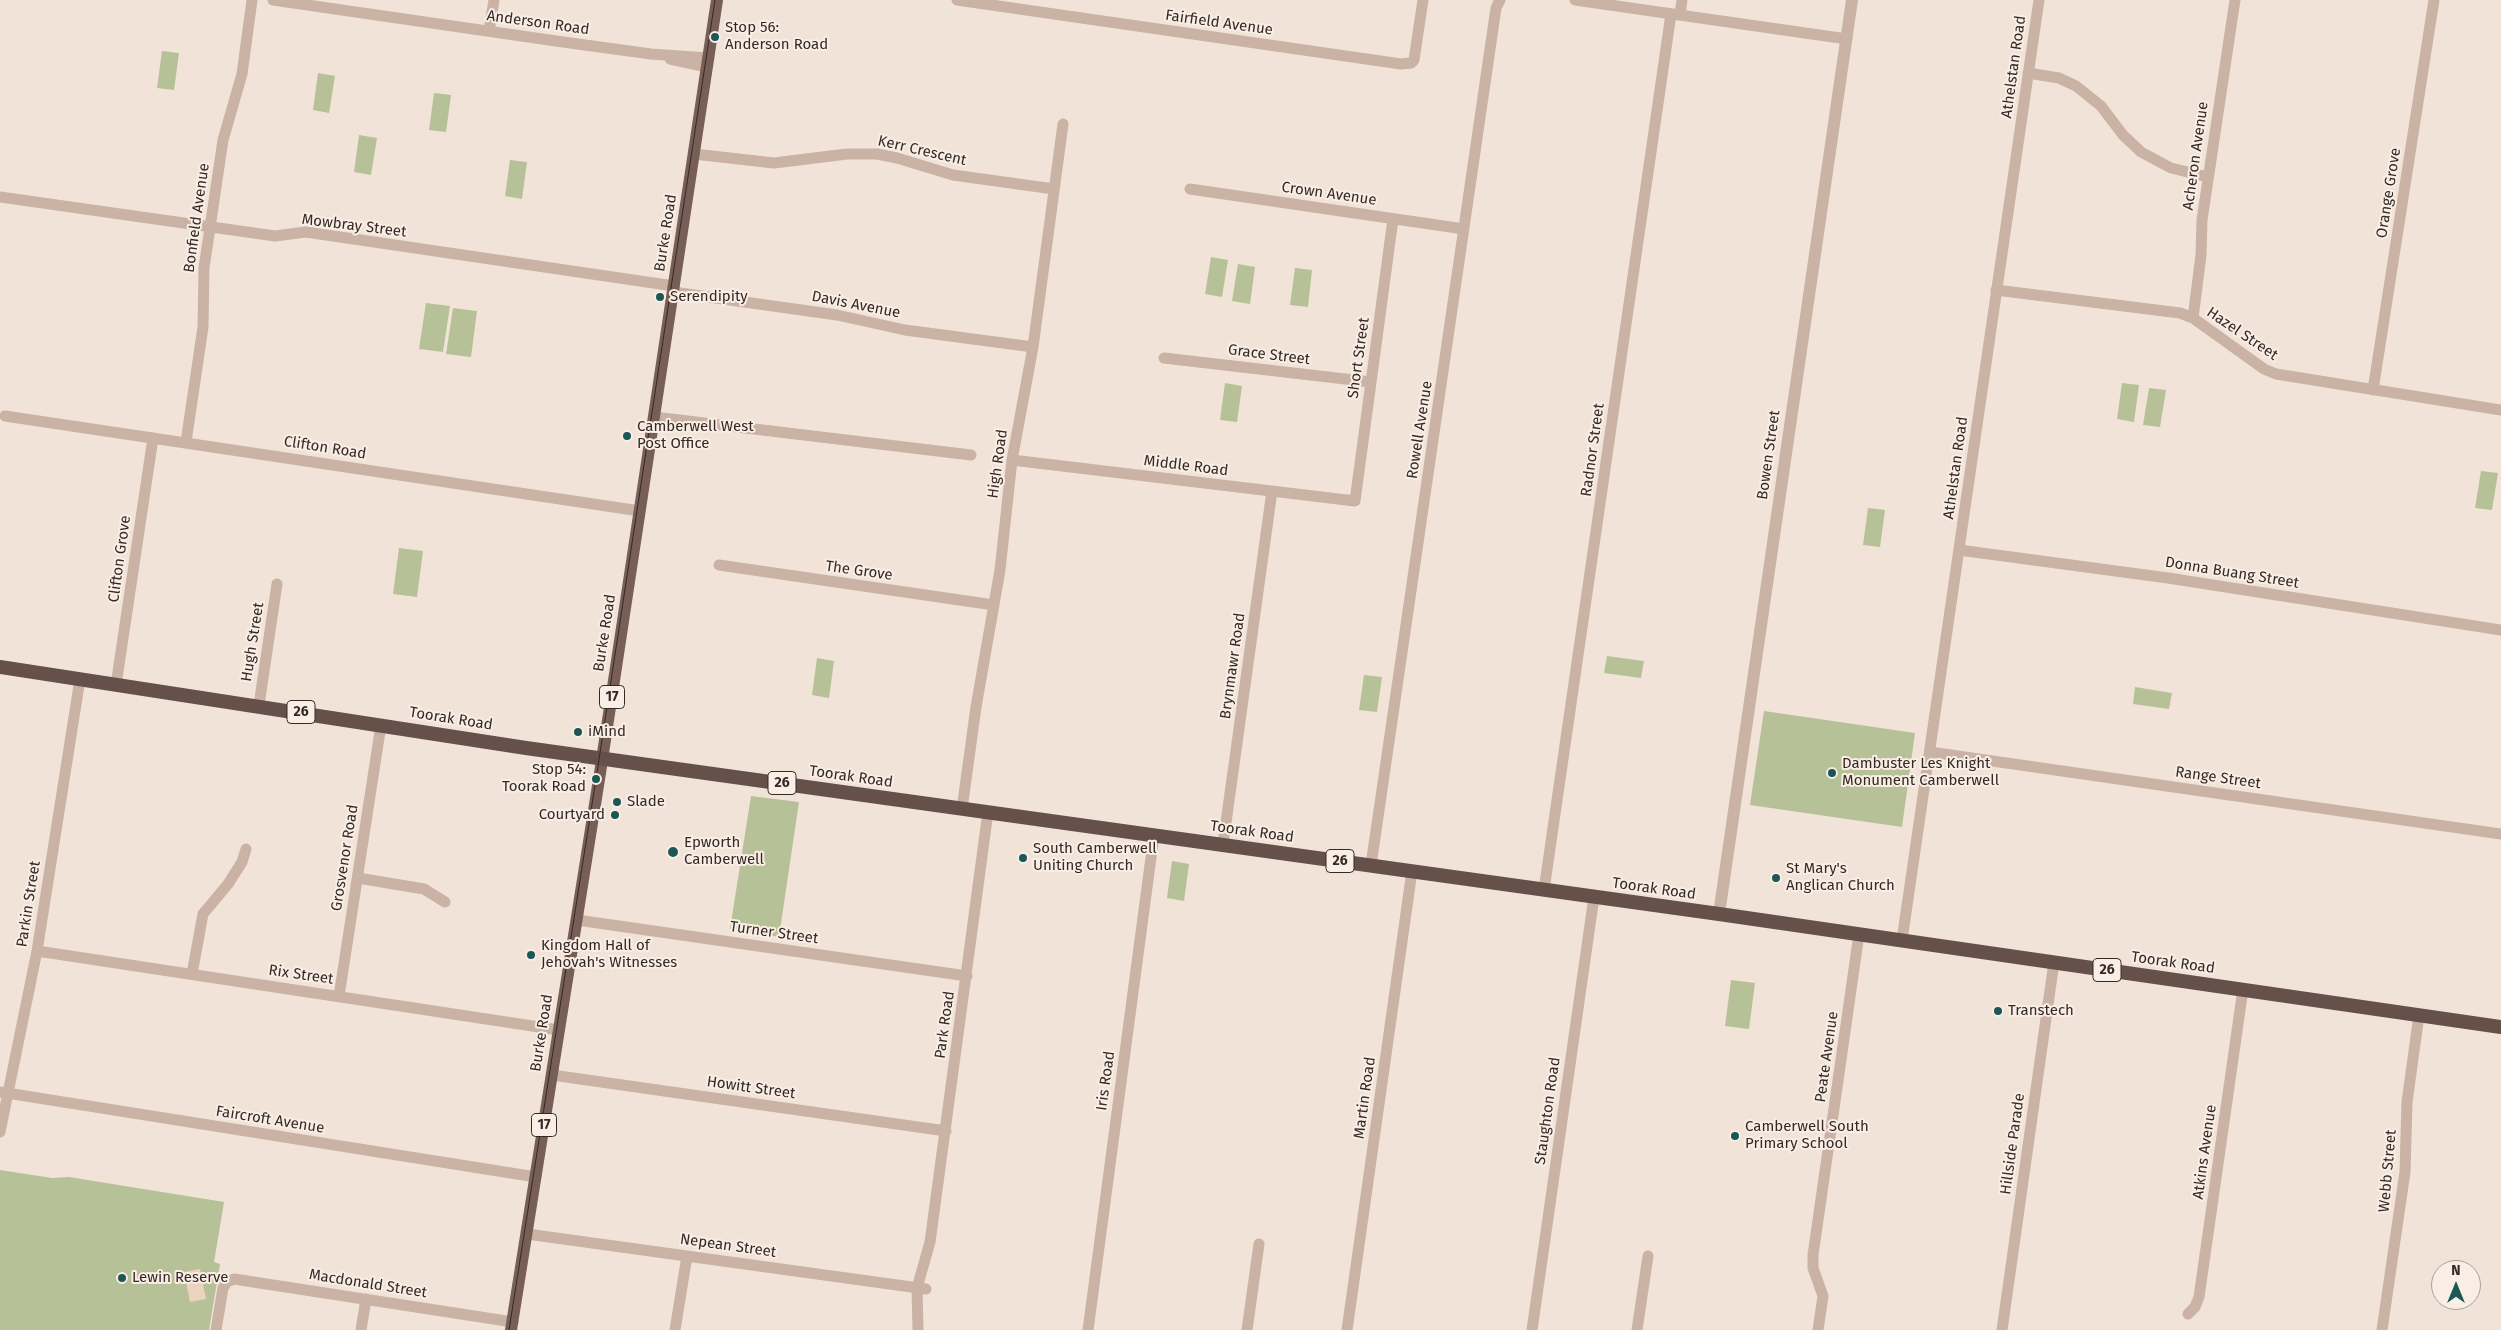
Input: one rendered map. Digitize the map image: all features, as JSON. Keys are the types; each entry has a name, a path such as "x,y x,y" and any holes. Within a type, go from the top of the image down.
{"highway":[{"name":"Toorak Road","path":"0,667 602,759 1223,844 2501,1027"}],"main road":[{"name":"Burke Road","path":"512,1326 577,920 718,0"}],"street":[{"name":"Bonfield Avenue","path":"186,442 203,327 203,277 210,227 225,128 242,74 252,0"},
{"name":"Anderson Road","path":"273,0 708,62"},
{"path":"489,32 494,0"},
{"name":"Fairfield Avenue","path":"957,0 1401,64 1411,63 1414,60 1423,0"},
{"name":"Rowell Avenue","path":"1371,865 1496,8 1500,0"},
{"path":"1574,0 1846,39"},
{"name":"Radnor Street","path":"1544,890 1676,15 1682,0"},
{"name":"Bowen Street","path":"1719,914 1852,0"},
{"name":"Athelstan Road","path":"1902,940 2039,0"},
{"name":"Acheron Avenue","path":"2192,318 2208,177 2235,0"},
{"name":"Orange Grove","path":"2373,390 2434,0"},
{"path":"2028,73 2059,78 2076,86 2101,106 2123,135 2141,152 2171,168 2208,177"},
{"name":"High Road","path":"962,809 976,706 994,605 1012,460 1033,347 1063,124"},
{"name":"Kerr Crescent","path":"694,154 768,163 847,154 877,154 953,175 1054,189"},
{"name":"Crown Avenue","path":"1190,189 1464,229"},
{"name":"Mowbray Street","path":"0,197 275,236 306,232 674,289"},
{"name":"Short Street","path":"1356,501 1393,219"},
{"name":"Davis Avenue","path":"674,289 844,316 905,330 1033,347"},
{"name":"Hazel Street","path":"1996,290 2180,313 2192,318 2272,373 2501,410"},
{"name":"Grace Street","path":"1164,358 1371,382"},
{"name":"Clifton Road","path":"6,416 640,511"},
{"path":"654,417 971,455"},
{"name":"Clifton Grove","path":"116,684 153,438"},
{"name":"Middle Road","path":"1012,460 1356,501"},
{"name":"Brynmawr Road","path":"1223,844 1272,491"},
{"name":"Donna Buang Street","path":"1959,550 2124,574 2168,578 2501,630"},
{"name":"The Grove","path":"719,565 994,605"},
{"name":"Hugh Street","path":"258,706 277,584"},
{"name":"Parkin Street","path":"0,1132 4,1093 37,951 80,679"},
{"name":"Grosvenor Road","path":"339,996 381,725"},
{"name":"Range Street","path":"1930,752 2501,834"},
{"name":"Park Road","path":"919,1327 926,1303 921,1288 931,1266 930,1242 988,812"},
{"name":"Iris Road","path":"1088,1330 1154,835"},
{"path":"192,974 203,914 228,884 242,862 246,849"},
{"name":"Martin Road","path":"1347,1330 1412,871"},
{"path":"358,878 424,889 445,902"},
{"name":"Staughton Road","path":"1532,1330 1594,897"},
{"name":"Turner Street","path":"577,920 967,976"},
{"name":"Peate Avenue","path":"1818,1330 1823,1296 1813,1268 1813,1255 1859,934"},
{"name":"Rix Street","path":"37,951 559,1030"},
{"name":"Hillside Parade","path":"2002,1330 2054,962"},
{"name":"Atkins Avenue","path":"2188,1314 2195,1307 2200,1297 2243,990"},
{"name":"Webb Street","path":"2382,1330 2405,1172 2407,1102 2419,1015"},
{"name":"Howitt Street","path":"552,1075 946,1131"},
{"name":"Faircroft Avenue","path":"4,1093 536,1176"},
{"name":"Nepean Street","path":"526,1234 921,1288"},
{"path":"1247,1330 1259,1244"},
{"path":"675,1330 687,1256"},
{"path":"1637,1330 1648,1256"},
{"name":"Macdonald Street","path":"216,1330 223,1288 230,1280 240,1279 366,1299 512,1326"},
{"path":"361,1330 366,1299"}],"green space":[{"path":"162,51 179,53 174,90 157,88"},
{"path":"318,73 335,76 329,113 313,110"},
{"path":"434,93 451,95 446,132 429,130"},
{"path":"359,135 377,138 371,175 354,172"},
{"path":"510,160 527,162 522,199 505,196"},
{"path":"1211,257 1228,260 1222,297 1205,294"},
{"path":"1238,264 1255,267 1250,304 1232,301"},
{"path":"1295,268 1312,270 1308,307 1290,305"},
{"path":"426,303 450,306 443,352 419,349"},
{"path":"453,308 477,311 471,357 446,354"},
{"path":"1225,383 1242,386 1237,422 1220,420"},
{"path":"2122,383 2139,385 2134,422 2117,419"},
{"path":"2149,388 2166,390 2160,427 2143,425"},
{"path":"2481,471 2498,473 2492,510 2475,508"},
{"path":"1868,508 1885,510 1880,547 1863,545"},
{"path":"399,548 423,551 417,597 393,594"},
{"path":"1607,656 1644,661 1641,678 1604,673"},
{"path":"817,658 834,661 829,698 812,695"},
{"path":"1364,675 1382,677 1377,712 1359,710"},
{"path":"2135,687 2172,693 2169,709 2133,704"},
{"path":"1764,711 1915,733 1902,827 1750,805"},
{"path":"751,796 799,802 779,937 730,929"},
{"path":"1172,861 1189,864 1184,901 1167,898"},
{"path":"1731,980 1755,983 1749,1029 1725,1026"},
{"name":"Lewin Reserve","path":"0,1170 52,1178 69,1177 224,1202 214,1262 220,1264 209,1330 0,1330"}],"shaded area":[{"path":"200,1269 206,1299 190,1302 184,1272"}],"tram line":[{"path":"509,1330 596,779 715,0"}],"place":[{"name":"Stop 56: Anderson Road","path":"715,37"},
{"name":"Serendipity","path":"660,297"},
{"name":"Camberwell West Post Office","path":"627,436"},
{"name":"iMind","path":"578,732"},
{"name":"Dambuster Les Knight Monument Camberwell","path":"1832,773"},
{"name":"Stop 54: Toorak Road","path":"596,779"},
{"name":"Slade","path":"617,802"},
{"name":"Courtyard","path":"615,815"},
{"name":"Epworth Camberwell","path":"673,852"},
{"name":"South Camberwell Uniting Church","path":"1023,858"},
{"name":"St Mary's Anglican Church","path":"1776,878"},
{"name":"Kingdom Hall of Jehovah's Witnesses","path":"531,955"},
{"name":"Transtech","path":"1998,1011"},
{"name":"Camberwell South Primary School","path":"1735,1136"},
{"name":"Lewin Reserve","path":"122,1278"}]}
